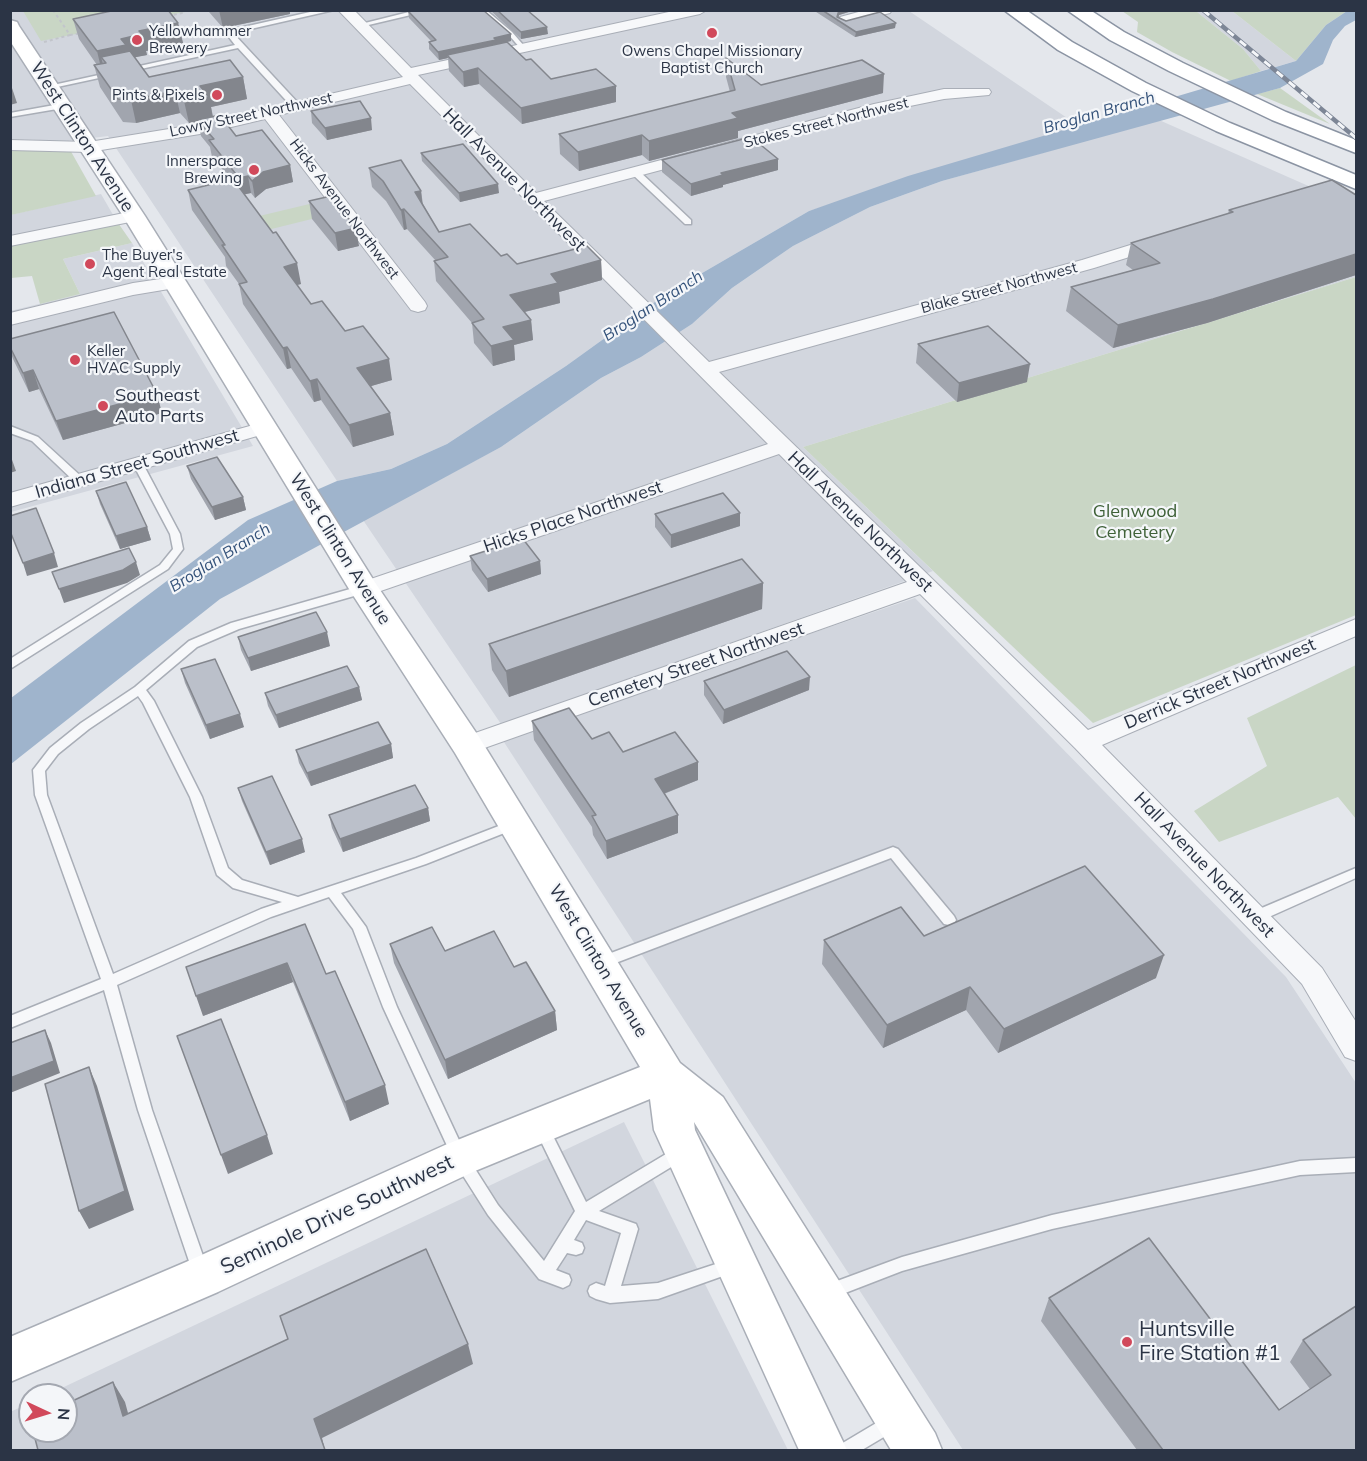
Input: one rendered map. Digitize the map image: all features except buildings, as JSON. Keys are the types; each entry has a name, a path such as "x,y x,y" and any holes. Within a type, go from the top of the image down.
{"main road":[{"path":"1013,10 1065,46 1197,115 1356,183"},
{"path":"1076,10 1117,36 1252,103 1356,147"},
{"name":"West Clinton Avenue","path":"10,26 134,216 364,589 467,745 666,1075 708,1110 824,1294 909,1435"},
{"name":"West Clinton Avenue","path":"666,1075 675,1130 823,1450"},
{"name":"Seminole Drive Southwest","path":"10,1360 202,1277 460,1158 666,1075"}],"street":[{"name":"Hall Avenue Northwest","path":"345,10 532,199 1084,742 1255,917 1312,976 1356,1048"},
{"name":"Lowry Street Northwest","path":"10,145 89,147 206,128 524,48 700,10"},
{"path":"845,20 885,10"},
{"name":"Stokes Street Northwest","path":"532,199 874,109 944,94 983,92"},
{"name":"Hicks Avenue Northwest","path":"269,113 418,306"},
{"path":"10,241 134,216"},
{"name":"Blake Street Northwest","path":"706,369 1088,264 1178,236"},
{"path":"10,319 132,289 174,283"},
{"name":"Indiana Street Southwest","path":"10,500 264,428"},
{"name":"Hicks Place Northwest","path":"364,589 782,446"},
{"name":"Cemetery Street Northwest","path":"467,745 925,584"},
{"name":"Derrick Street Northwest","path":"1084,742 1356,627"}],"lane":[{"path":"296,106 228,32 331,10"},
{"path":"360,25 429,10"},
{"path":"481,10 510,33 524,48"},
{"path":"10,115 54,96 240,46"},
{"path":"635,172 688,222"},
{"path":"10,429 35,439 80,481"},
{"path":"10,665 164,567 178,549 175,534 138,464"},
{"path":"202,1277 145,1110 109,982 41,795 39,770 54,751 85,726 139,690 193,644 235,626 364,589"},
{"path":"139,690 148,701 196,797 222,871 238,884 298,902"},
{"path":"10,1022 109,982 266,913 421,861 514,825"},
{"path":"599,963 893,852 949,920"},
{"path":"1255,917 1356,873"},
{"path":"332,891 359,927 390,1007 460,1158 493,1210 545,1274 563,1280"},
{"path":"540,1126 583,1212 630,1228 603,1293 658,1291 737,1263"},
{"path":"545,1274 570,1246 583,1212 684,1151"},
{"path":"824,1294 902,1264 1052,1222 1300,1168 1356,1165"},
{"path":"847,1450 909,1435"}],"path":[{"path":"53,10 70,35"},
{"path":"159,18 182,13 180,10"},
{"path":"44,42 81,33"}],"shaded area":[{"path":"11,10 909,11 1079,126 809,211 666,294 566,366 447,444 391,469 337,481 108,136 68,141 11,139"},
{"path":"1196,11 1232,11 1296,61 1261,71 1243,49"},
{"path":"1159,120 1356,207 1356,277 803,447 933,571 501,724 363,520 501,447 601,378 641,357 692,324 732,288 793,246 870,207 942,181"},
{"path":"101,194 116,220 11,245 10,215"},
{"path":"132,243 253,446 11,512 10,311 80,294 63,259"},
{"path":"915,598 1286,977 1356,1083 1356,1450 963,1450 502,739"},
{"path":"624,1122 788,1450 11,1450 10,1412 18,1408 18,1443 78,1443 78,1383 72,1383"}],"green space":[{"path":"23,11 190,11 41,41"},
{"path":"1122,11 1196,11 1243,49 1261,71 1231,81 1137,32 1138,22"},
{"path":"1232,11 1347,11 1326,25 1296,61"},
{"path":"1280,88 1330,124 1257,94"},
{"path":"11,147 69,148 96,196 11,215"},
{"path":"322,201 332,214 215,243 205,229"},
{"path":"116,220 132,243 63,259 80,294 40,304 32,276 11,278 10,245"},
{"name":"Glenwood Cemetery","path":"1356,277 1356,615 1093,723 803,447"},
{"path":"1356,665 1356,819 1338,797 1219,842 1194,811 1267,766 1247,718"}],"water":[{"name":"Broglan Branch","path":"1347,11 1356,11 1356,20 1345,26 1333,40 1323,64 1280,88 942,181 870,207 793,246 732,288 692,324 641,357 601,378 501,447 220,599 11,764 11,698 248,520 337,481 391,469 447,444 566,366 666,294 809,211 908,176 1296,61 1326,25"}],"railway":[{"path":"1203,10 1356,138"}],"place":[{"name":"Owens Chapel Missionary Baptist Church","path":"712,33"},
{"name":"Yellowhammer Brewery","path":"137,40"},
{"name":"Pints & Pixels","path":"217,95"},
{"name":"Innerspace Brewing","path":"254,170"},
{"name":"The Buyer's Agent Real Estate","path":"90,264"},
{"name":"Keller HVAC Supply","path":"75,360"},
{"name":"Southeast Auto Parts","path":"103,406"},
{"name":"Huntsville Fire Station #1","path":"1127,1342"}]}
